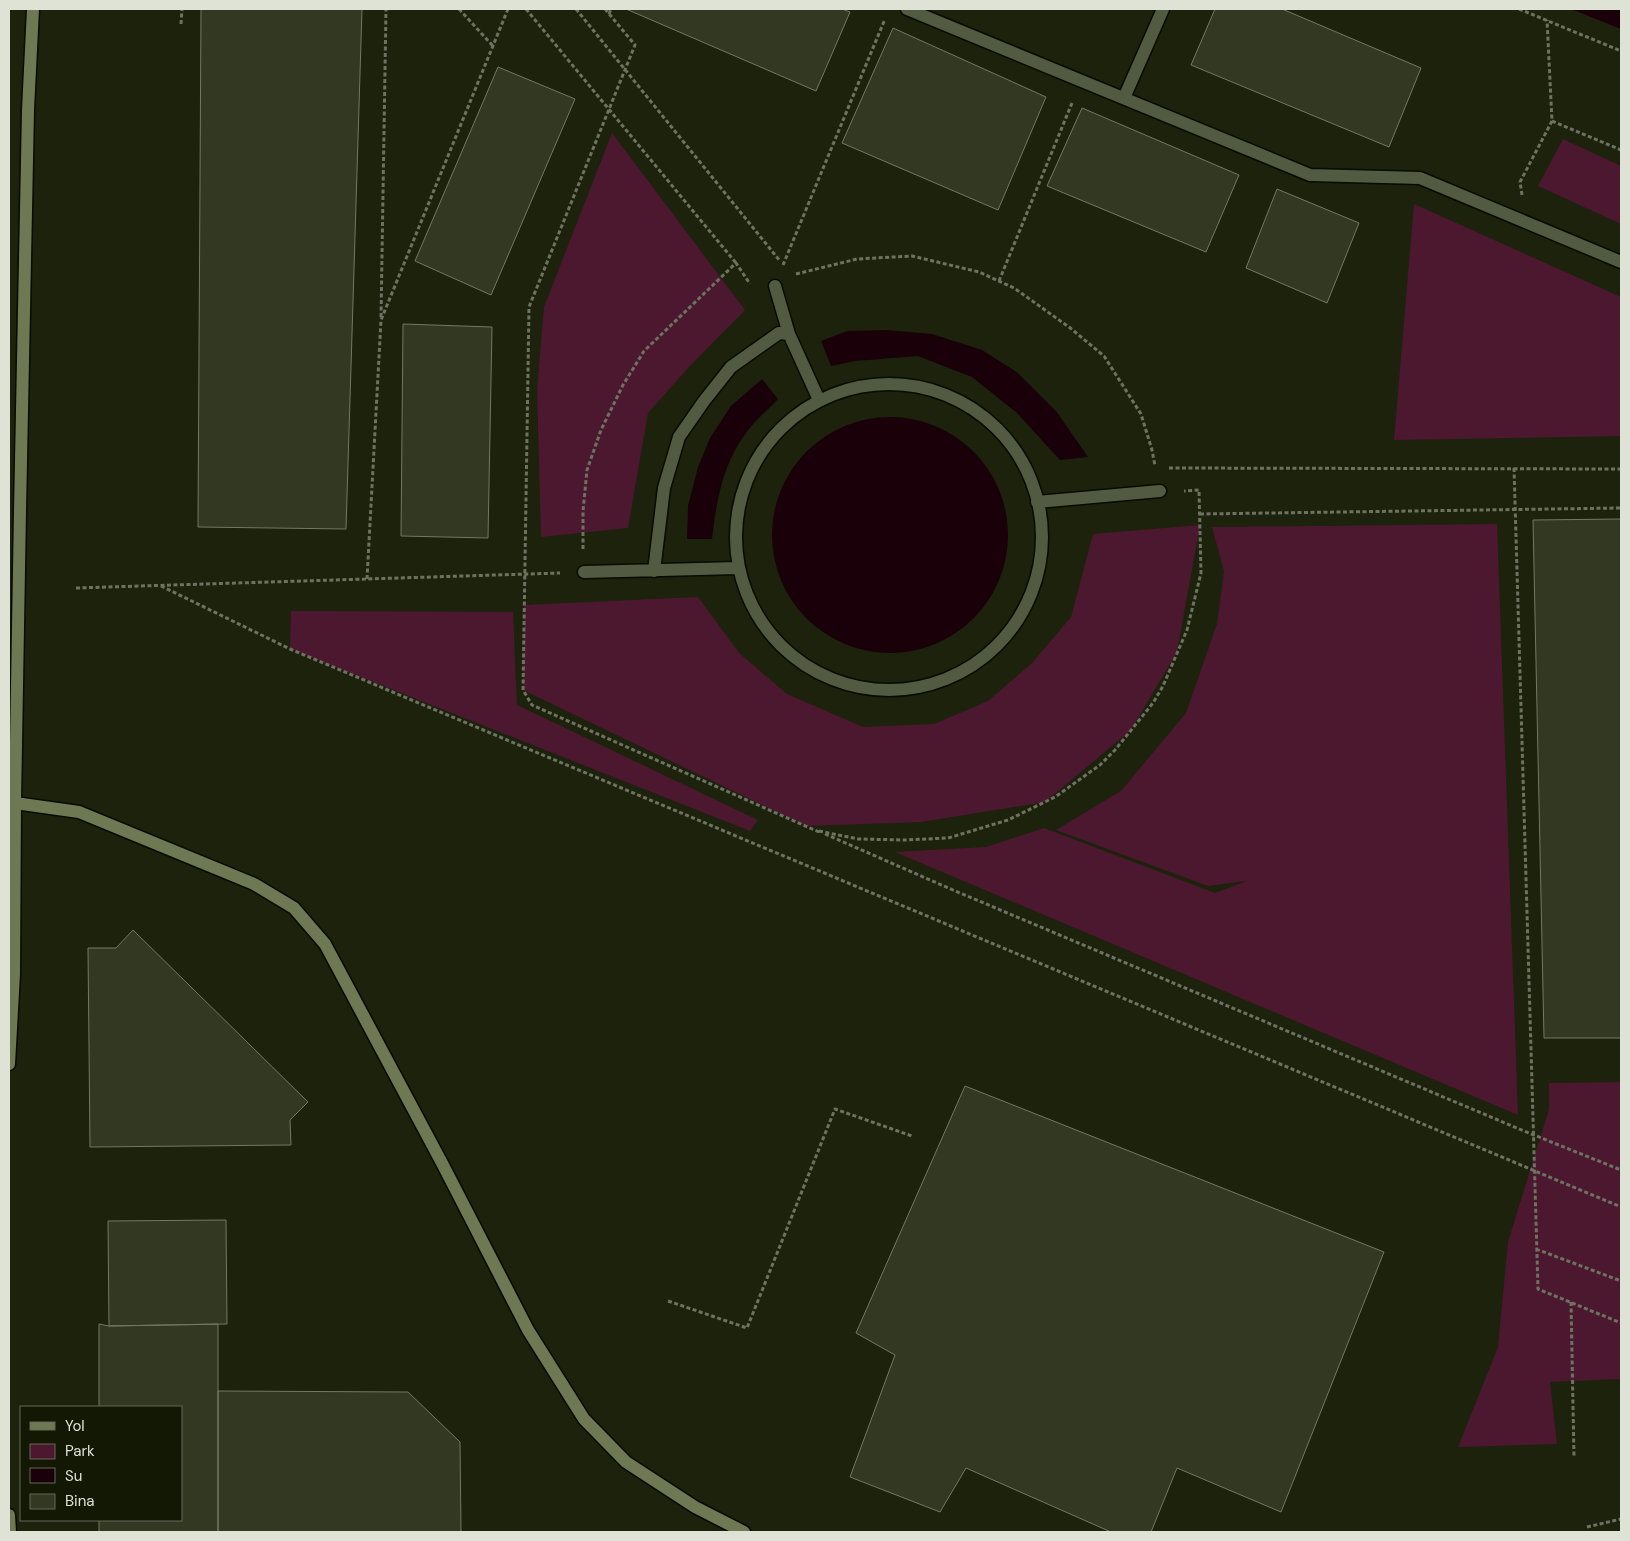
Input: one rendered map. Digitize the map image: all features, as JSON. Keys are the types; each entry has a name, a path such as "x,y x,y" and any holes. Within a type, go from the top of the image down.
{"street":[{"path":"9,1064 14,974 15,803 28,120 34,9"},
{"path":"907,9 1310,175 1420,178 1621,262"},
{"path":"1124,98 1163,9"},
{"path":"775,286 789,334 819,400"},
{"path":"654,570 664,488 679,437 731,367 779,334 789,334"},
{"path":"868,385 920,386 968,405 1007,438 1033,482 1037,502 1044,533 1036,584 1013,629 977,665 930,686 880,692 831,680 802,663 788,654 756,615 738,568 736,518 750,470 779,429 819,400 868,385"},
{"path":"1037,502 1160,491"},
{"path":"584,572 738,568"},
{"path":"15,803 79,812 254,884 294,908 325,944 443,1165 528,1330 584,1418 626,1462 695,1508 744,1532"},
{"path":"9,1515 10,1532"}],"path":[{"path":"181,24 182,9"},
{"path":"367,579 381,320 386,9"},
{"path":"459,9 492,46"},
{"path":"381,320 508,9"},
{"path":"526,9 736,263"},
{"path":"576,9 783,266"},
{"path":"604,9 634,45 529,307 523,690 532,705 953,890 1533,1135 1621,1170"},
{"path":"609,14 611,9"},
{"path":"1519,9 1621,51"},
{"path":"775,286 885,18"},
{"path":"1527,223 1520,182 1552,121 1547,20"},
{"path":"999,281 1082,81"},
{"path":"1552,121 1621,150"},
{"path":"1166,468 1621,469"},
{"path":"1514,468 1538,1289 1621,1323"},
{"path":"819,831 858,839 905,840 948,838 1008,820 1055,797 1100,765 1115,750 1153,703 1163,686 1184,637 1201,573 1199,490"},
{"path":"1200,514 1621,508"},
{"path":"160,586 283,646 1621,1207"},
{"path":"668,1301 747,1328 835,1109 912,1136"},
{"path":"1536,1249 1621,1281"},
{"path":"1571,1302 1574,1456"},
{"path":"1588,1527 1621,1519"}],"green space":[{"path":"612,133 745,310 688,368 648,413 628,528 541,537 537,389 544,307"},
{"path":"1563,139 1621,166 1621,224 1538,186"},
{"path":"1414,204 1621,297 1621,436 1394,440"},
{"path":"1497,524 1518,1115 895,852 986,847 1044,828 1215,893 1247,881 1208,886 1056,830 1121,791 1186,713 1217,624 1224,571 1212,527"},
{"path":"1200,525 1177,652 1131,730 1045,802 921,822 806,826 523,690 524,605 698,597 739,653 787,694 863,727 934,724 988,701 1033,662 1071,617 1093,534"},
{"path":"291,611 513,612 517,705 758,820 750,831 290,649"},
{"path":"1621,1082 1621,1379 1550,1382 1557,1444 1458,1447 1498,1347 1508,1242 1549,1109 1549,1083"}],"water":[{"path":"1571,9 1621,9 1621,29"},
{"path":"886,330 932,334 982,350 1018,373 1056,411 1088,457 1060,460 1017,413 972,377 918,356 855,361 831,366 821,341 847,331"},
{"path":"762,379 778,399 757,419 738,445 732,457 718,497 712,539 687,539 688,506 698,467 710,438 731,406"},
{"path":"890,417 924,422 935,426 965,444 981,460 994,480 1003,501 1008,535 1003,569 999,580 981,610 965,626 945,639 924,648 890,653 856,648 845,644 815,626 799,610 786,590 777,569 772,535 777,501 781,490 799,460 815,444 835,431 856,422"}],"building":[{"path":"201,9 362,9 346,529 198,527"},
{"path":"626,9 842,9 850,12 816,91"},
{"path":"1215,9 1282,9 1421,68 1389,147 1191,65"},
{"path":"893,28 1046,97 998,210 842,143"},
{"path":"498,67 575,99 491,295 415,261"},
{"path":"1082,108 1239,175 1206,252 1047,186"},
{"path":"1277,189 1359,223 1327,303 1246,268"},
{"path":"403,324 492,327 488,538 401,536"},
{"path":"1621,519 1621,1038 1544,1038 1533,520"},
{"path":"133,930 308,1102 290,1120 291,1145 90,1147 88,948 116,948"},
{"path":"965,1086 1384,1252 1281,1512 1177,1468 1151,1532 1111,1532 966,1468 940,1512 850,1477 895,1355 856,1333"},
{"path":"226,1220 227,1324 109,1326 108,1221"},
{"path":"99,1324 109,1326 218,1324 218,1532 99,1532 99,1521 182,1521 182,1406 99,1406"},
{"path":"218,1391 408,1392 460,1442 461,1532 218,1532"}]}
